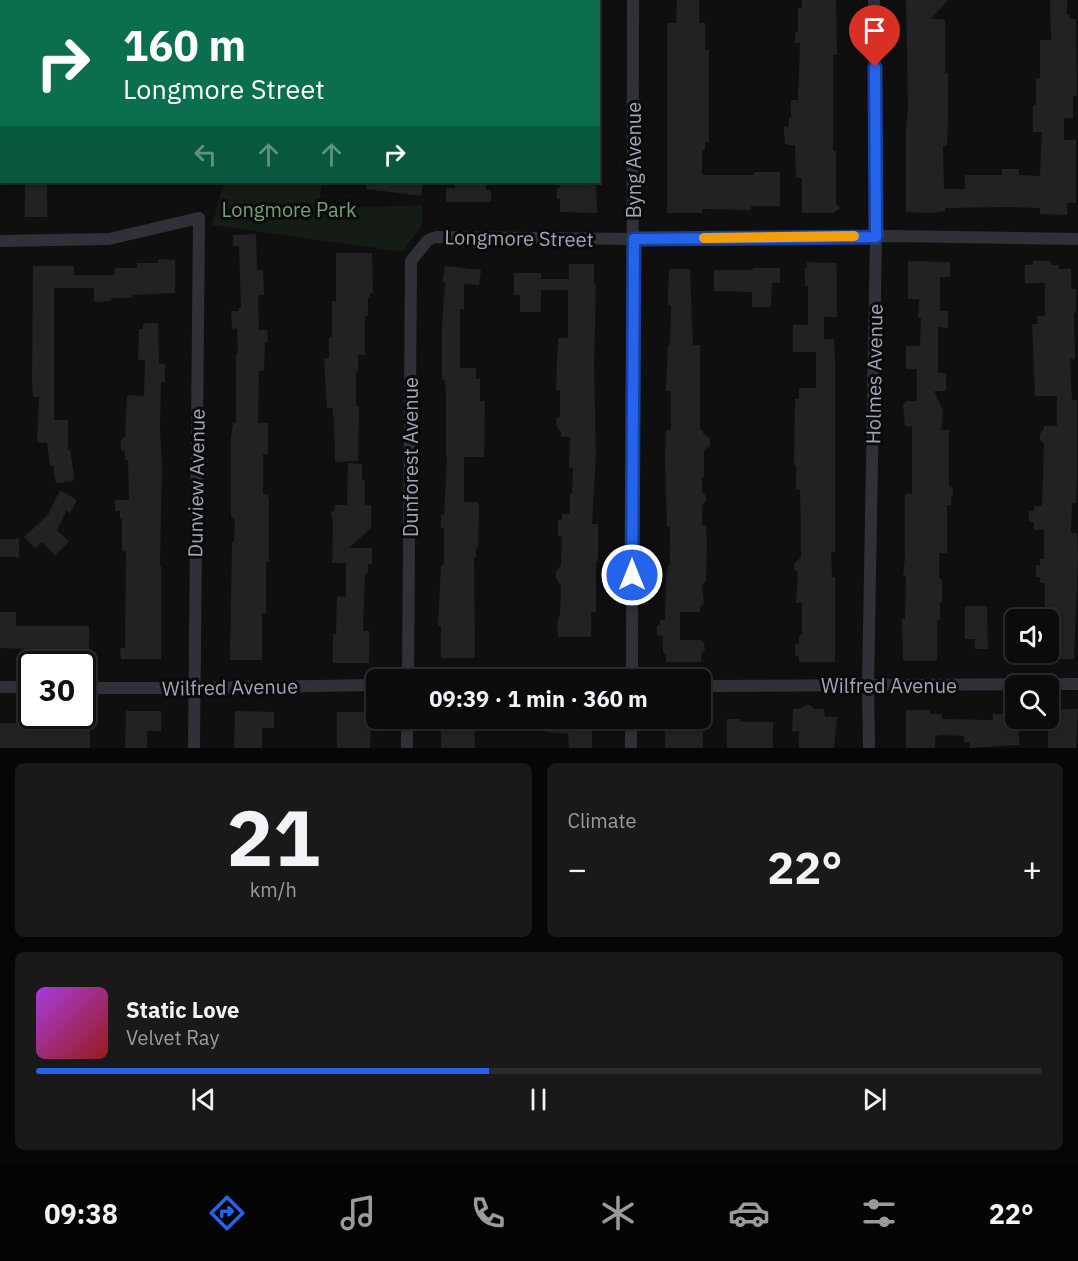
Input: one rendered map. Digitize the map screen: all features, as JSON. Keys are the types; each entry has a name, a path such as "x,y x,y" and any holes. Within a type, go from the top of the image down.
{"street":[{"name":"Byng Avenue","path":"632,669 633,0"},
{"name":"Holmes Avenue","path":"869,748 868,686 876,237 874,0"},
{"name":"Dunview Avenue","path":"0,241 109,239 199,218 194,748"},
{"name":"Longmore Street","path":"428,240 436,237 1078,239"},
{"name":"Dunforest Avenue","path":"408,669 411,261 428,240"},
{"name":"Wilfred Avenue","path":"711,686 1078,684"},
{"name":"Wilfred Avenue","path":"96,688 366,685"},
{"path":"0,687 18,687"},
{"path":"407,729 407,748"},
{"path":"631,729 631,748"}],"green space":[{"name":"Longmore Park","path":"224,183 322,183 319,202 321,209 422,205 422,224 403,252 212,225"}],"building":[{"path":"677,0 699,0 699,23 705,23 705,50 709,50 709,142 705,142 705,150 702,150 702,175 754,175 754,172 780,172 780,206 751,206 751,210 702,209 703,213 667,213 667,23 676,23"},
{"path":"802,0 836,0 837,55 833,55 833,151 836,151 836,204 841,208 833,213 802,213 802,178 796,178 795,146 785,144 784,126 789,127 791,100 798,100 800,43 795,43 795,32 798,32 798,8 802,8"},
{"path":"906,0 948,0 931,19 945,19 948,122 947,146 943,146 944,189 965,189 965,175 1002,175 1002,169 1019,169 1019,175 1040,176 1042,132 1033,132 1033,105 1036,105 1036,78 1040,78 1040,40 1051,40 1050,0 1067,0 1067,15 1070,15 1070,19 1076,19 1077,95 1073,97 1073,118 1064,118 1064,140 1076,140 1076,203 1067,203 1067,215 1040,214 1040,208 1007,207 945,208 945,211 930,213 906,212 908,109"},
{"path":"25,183 47,183 47,217 25,217"},
{"path":"367,183 423,183 421,196 366,189"},
{"path":"455,183 486,183 486,190 491,190 491,202 446,202 446,188 455,188"},
{"path":"560,183 596,183 597,213 560,212 557,188 560,188"},
{"path":"256,234 257,270 263,270 264,295 259,295 258,301 259,330 267,330 268,342 265,342 264,371 259,371 258,423 268,423 268,454 263,454 263,494 268,494 269,502 266,613 262,613 262,660 230,660 232,542 234,542 235,520 231,517 231,438 233,423 236,423 236,353 238,353 237,328 232,329 231,311 239,311 241,307 239,246 233,246 233,235"},
{"path":"336,253 372,253 373,293 370,293 368,297 368,316 365,316 365,355 358,355 358,372 356,371 356,406 359,406 358,461 335,462 333,408 327,408 324,358 329,358 329,337 332,337 332,301 336,301"},
{"path":"160,259 175,260 175,293 133,295 131,298 112,298 111,301 96,302 94,301 94,288 54,288 54,420 68,420 68,450 70,449 74,476 73,481 56,483 53,466 50,466 47,443 37,442 39,397 33,397 32,381 33,266 74,266 74,275 115,275 115,268 137,268 137,263 158,263"},
{"path":"908,261 950,262 950,277 940,277 940,311 948,311 948,328 938,327 938,373 946,373 946,391 934,391 943,410 941,430 949,430 949,486 953,489 951,505 947,505 947,553 939,553 942,602 940,602 940,620 937,620 937,661 903,661 902,619 905,619 906,576 903,576 905,494 912,494 912,426 905,426 903,405 907,401 917,401 917,369 906,369 906,346 920,346 921,318 918,318 919,299 908,299"},
{"path":"1033,261 1051,261 1051,265 1059,265 1059,269 1071,269 1071,289 1076,289 1075,359 1070,359 1072,400 1077,400 1076,503 1072,503 1071,533 1077,533 1078,558 1074,659 1059,659 1059,609 1045,609 1045,583 1040,583 1040,577 1036,577 1036,565 1040,565 1040,559 1044,559 1044,530 1034,530 1034,522 1029,522 1029,511 1034,511 1034,506 1042,506 1044,444 1040,440 1040,434 1044,426 1057,426 1057,396 1035,396 1032,324 1038,324 1037,316 1045,316 1045,283 1025,283 1025,265 1033,265"},
{"path":"807,262 836,263 837,274 837,317 824,317 824,339 834,339 835,359 835,552 831,552 832,577 835,577 835,662 799,662 799,656 795,656 795,644 799,644 799,635 802,635 802,603 796,603 798,573 794,569 794,564 801,557 800,490 796,490 796,465 794,465 795,399 799,399 799,388 816,388 816,352 793,352 793,325 808,325 808,286 805,286"},
{"path":"569,264 594,264 594,285 596,285 594,365 596,456 592,524 598,524 598,561 596,561 596,612 591,612 591,637 558,637 557,623 560,615 561,586 556,578 556,572 561,565 562,536 558,536 558,520 562,520 562,514 570,514 573,468 569,468 570,437 561,437 556,419 560,416 560,390 556,390 558,338 568,338 568,290 541,290 541,312 520,312 520,295 514,295 514,273 541,273 541,279 569,279"},
{"path":"445,266 481,270 479,285 464,284 464,309 460,309 460,368 476,368 476,379 480,379 480,401 485,401 484,457 464,457 464,502 478,502 479,510 478,547 476,558 474,558 475,658 441,658 441,626 438,626 441,565 444,565 444,528 441,528 441,515 444,515 447,457 446,394 445,380 442,380 445,282 442,282"},
{"path":"753,268 780,268 780,283 772,283 771,307 752,307 752,292 714,291 714,270 753,270"},
{"path":"669,269 690,269 693,345 700,345 700,430 703,430 703,433 710,439 710,446 704,451 704,477 702,477 702,492 706,496 706,501 702,505 702,525 706,525 707,544 706,581 702,585 704,603 700,607 700,612 680,612 680,640 701,640 704,643 705,650 701,654 701,662 666,662 666,654 663,653 663,636 657,635 657,625 660,625 660,620 665,620 666,577 668,565 670,565 665,458 666,430 671,430 671,391 666,391 671,305 668,305"},
{"path":"143,323 158,323 159,364 165,364 165,382 161,382 160,430 162,466 161,659 121,659 120,648 125,648 126,552 122,551 122,519 120,519 120,511 115,511 115,500 129,500 128,460 125,460 125,452 121,449 121,440 125,436 127,395 144,396 145,360 138,360 139,329 143,329"},
{"path":"348,463 362,464 362,480 365,480 365,505 371,505 371,528 349,548 372,548 372,564 368,564 368,573 365,573 363,631 369,631 369,663 333,663 337,596 346,597 346,563 332,563 331,513 335,505 347,505"},
{"path":"60,490 77,500 70,513 66,511 57,530 69,542 55,555 42,542 35,548 24,537 48,515"},
{"path":"0,539 19,539 19,557 0,557"},
{"path":"965,606 987,606 988,649 975,649 975,639 965,639"},
{"path":"0,612 16,612 16,626 89,626 89,650 0,648"},
{"path":"806,705 814,709 824,709 825,717 837,717 834,748 799,748 799,731 792,731 793,709 800,709"},
{"path":"1078,709 1076,748 1048,748 1048,729 1059,729 1059,710"},
{"path":"906,710 930,710 930,714 942,714 942,719 993,720 993,714 1005,714 1005,729 1019,729 1019,745 970,748 970,742 964,742 964,736 941,735 935,736 935,748 906,748"},
{"path":"126,711 161,711 161,731 147,731 147,748 125,748"},
{"path":"235,711 274,712 274,728 262,728 262,748 234,748"},
{"path":"337,712 366,712 366,729 371,729 370,748 337,748"},
{"path":"727,719 740,719 740,722 773,722 773,748 727,748"},
{"path":"0,723 18,723 18,729 90,729 90,748 0,748"},
{"path":"441,729 474,729 475,748 441,748"},
{"path":"546,729 592,729 592,748 569,748 568,734 546,732"},
{"path":"665,729 706,729 703,730 703,748 665,748"}],"slow traffic":[{"path":"704,238 854,236"}],"route":[{"path":"632,575 634,239 876,237 875,67"}]}
